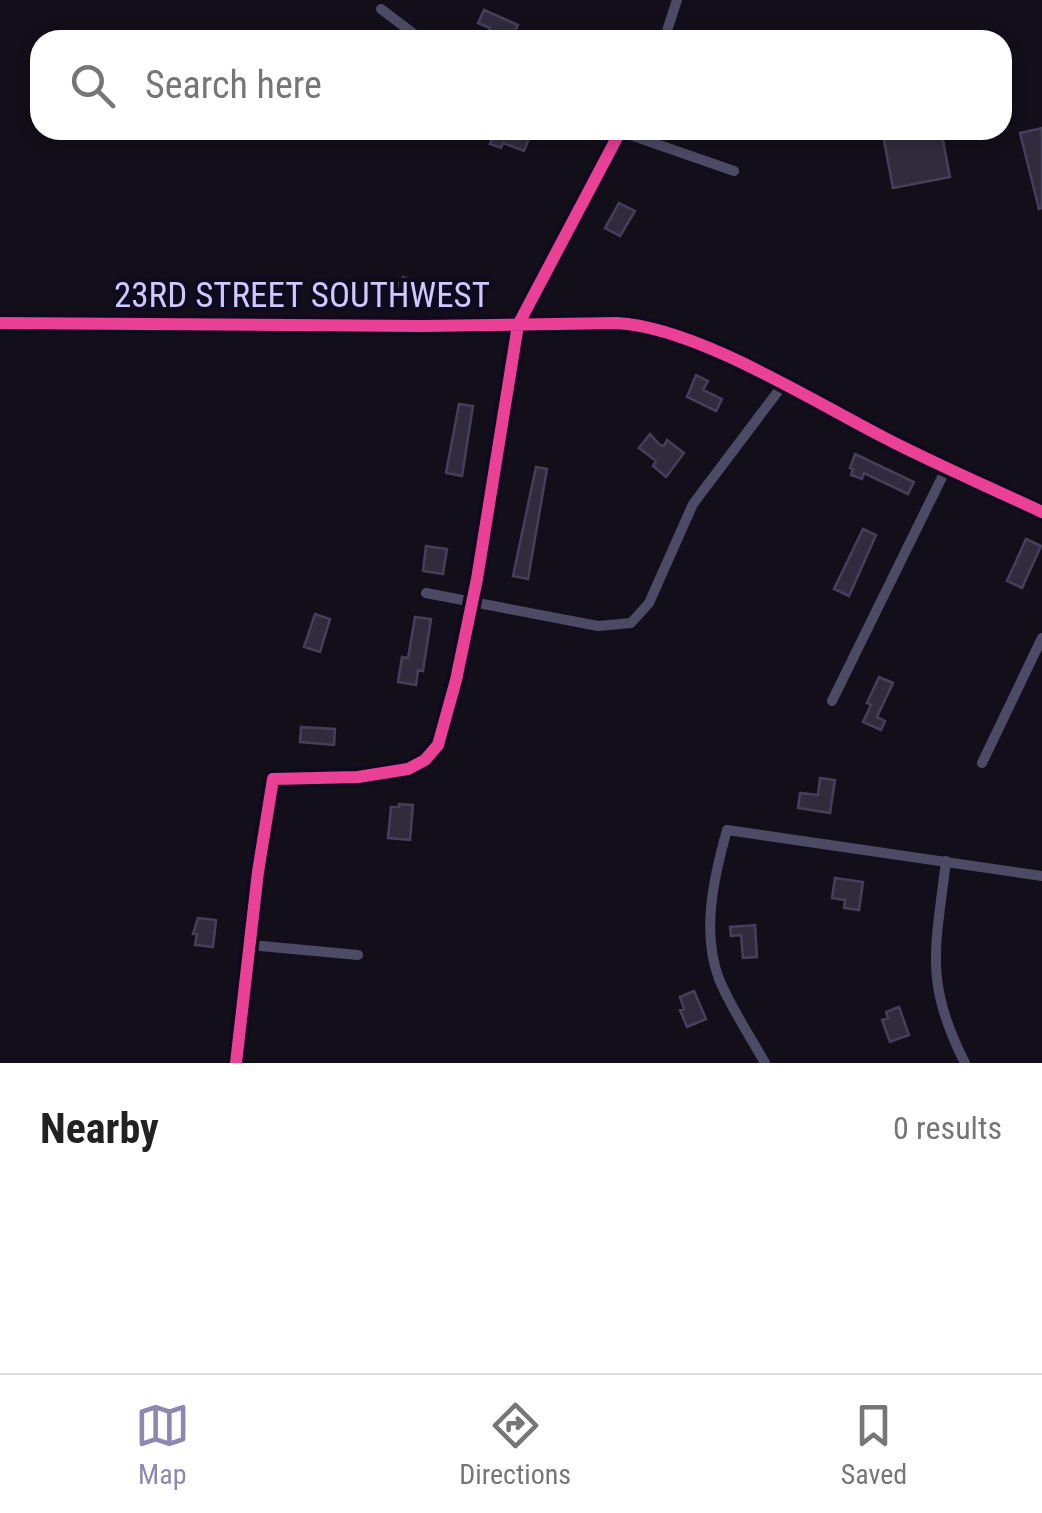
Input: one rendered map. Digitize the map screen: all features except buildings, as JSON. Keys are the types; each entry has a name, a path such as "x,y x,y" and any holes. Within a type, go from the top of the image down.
{"street":[{"path":"667,30 677,0"},
{"path":"381,9 409,30"},
{"path":"236,1063 273,780 385,774 417,766 432,753 446,724 472,600 501,446 518,324 613,140"},
{"path":"643,140 734,172"},
{"name":"23RD STREET SOUTHWEST","path":"0,322 617,323 648,327 679,336 1042,512"},
{"path":"426,593 598,626 631,623 649,604 701,492 782,386"},
{"path":"832,701 947,467"},
{"path":"982,764 1042,638"},
{"path":"765,1063 728,998 712,951 714,892 728,830 1042,876"},
{"path":"946,862 936,924 935,982 948,1029 964,1063"},
{"path":"250,945 358,955"}],"cycle path":[{"path":"236,1063 273,779 358,777 408,769 425,760 438,745 477,579 518,325 616,140"},
{"path":"0,323 423,326 617,323 648,328 716,351 903,447 1042,512"}]}
